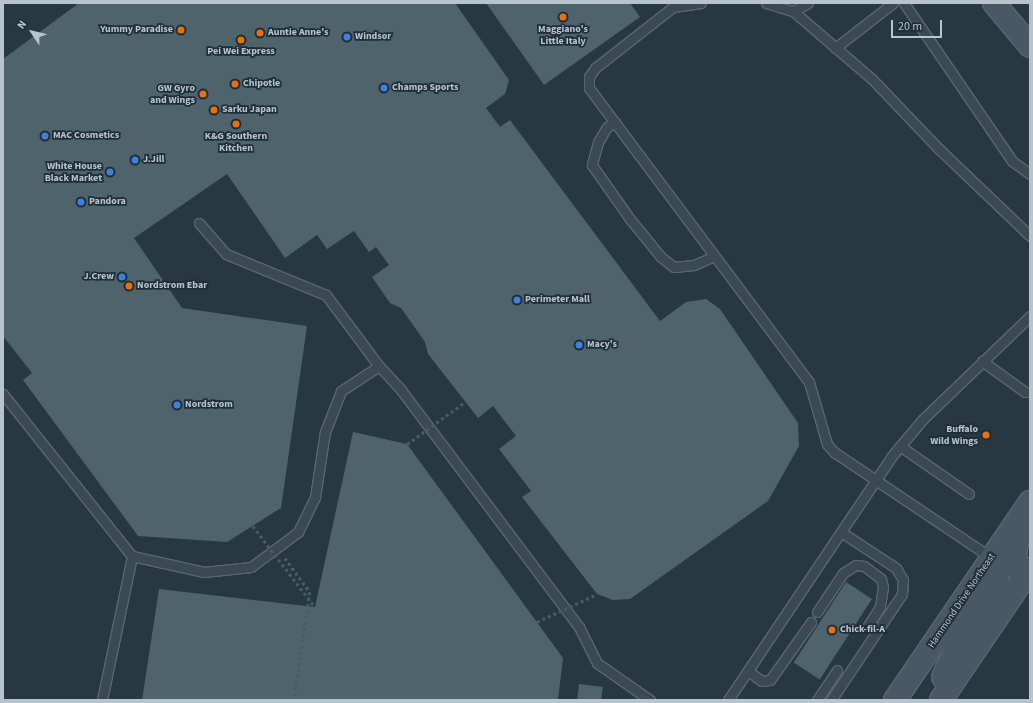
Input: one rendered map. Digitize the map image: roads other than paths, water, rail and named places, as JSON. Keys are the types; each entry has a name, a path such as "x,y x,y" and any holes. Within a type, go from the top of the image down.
{"main road":[{"path":"994,3 1030,46"},
{"name":"Hammond Drive Northeast","path":"895,700 1030,502"},
{"path":"940,700 1028,577 1017,567 1015,555 1017,542 1030,520"},
{"path":"940,700 942,680 958,645 988,602 996,586 998,572 992,558"}],"lane":[{"path":"701,3 673,5 595,68 589,77 589,88 809,382 827,444 834,452 875,482 992,558"},
{"path":"766,3 793,11 872,79 939,149 1030,236"},
{"path":"793,11 799,3"},
{"path":"793,11 808,3"},
{"path":"835,48 893,3"},
{"path":"904,3 1012,161 1030,174"},
{"path":"615,122 607,127 598,142 592,165 630,219 661,256 674,267 694,265 714,256"},
{"path":"199,223 226,254 326,295 379,366 401,390 579,627 597,663 650,700"},
{"path":"732,699 748,671 900,446 923,419 1030,316"},
{"path":"982,362 1025,392 1030,392"},
{"path":"3,394 132,556 204,572 250,567 298,532 315,497 325,432 341,391 379,366"},
{"path":"900,446 969,494"},
{"path":"831,700 902,594 903,580 896,568 841,532"},
{"path":"102,700 132,556"},
{"path":"817,612 843,573 856,565 864,566 881,579 883,592 880,607 867,627"},
{"path":"748,671 762,681 770,680 811,622"},
{"path":"817,700 837,670"}],"place":[{"name":"Maggiano's Little Italy","path":"563,17"},
{"name":"Yummy Paradise","path":"181,30"},
{"name":"Auntie Anne's","path":"260,33"},
{"name":"Windsor","path":"347,37"},
{"name":"Pei Wei Express","path":"241,40"},
{"name":"Chipotle","path":"235,84"},
{"name":"Champs Sports","path":"384,88"},
{"name":"GW Gyro and Wings","path":"203,94"},
{"name":"Sarku Japan","path":"214,110"},
{"name":"K&G Southern Kitchen","path":"236,124"},
{"name":"MAC Cosmetics","path":"45,136"},
{"name":"J.Jill","path":"135,160"},
{"name":"White House Black Market","path":"110,172"},
{"name":"Pandora","path":"81,202"},
{"name":"J.Crew","path":"122,277"},
{"name":"Nordstrom Ebar","path":"129,286"},
{"name":"Perimeter Mall","path":"517,300"},
{"name":"Macy's","path":"579,345"},
{"name":"Nordstrom","path":"177,405"},
{"name":"Buffalo Wild Wings","path":"986,435"},
{"name":"Chick-fil-A","path":"832,630"}]}
